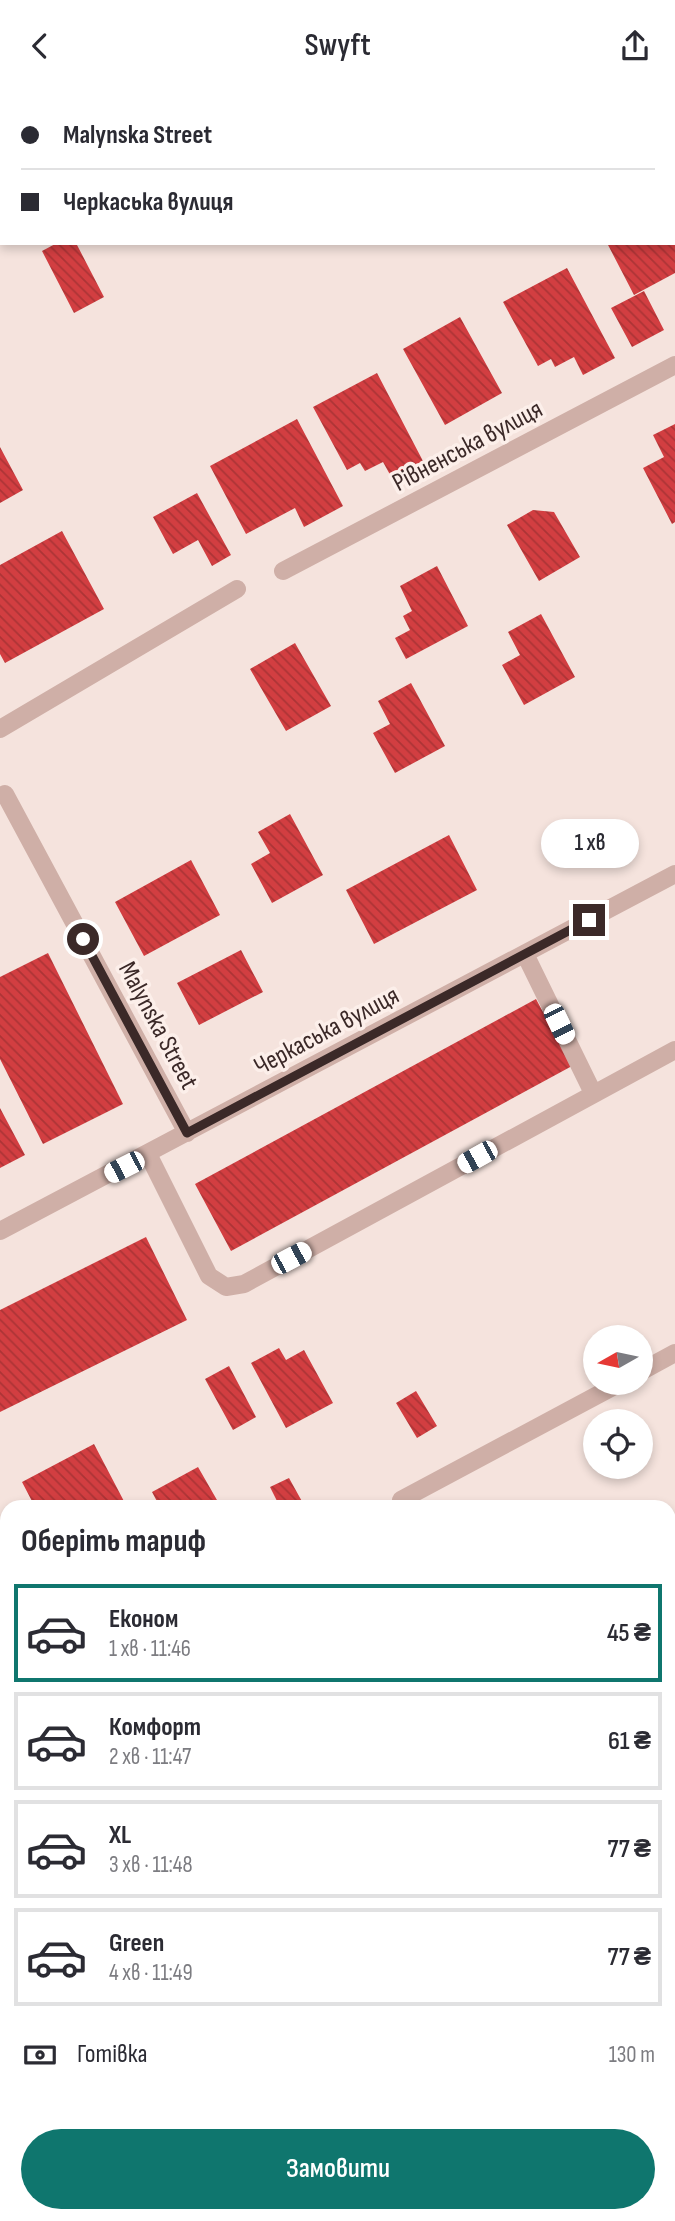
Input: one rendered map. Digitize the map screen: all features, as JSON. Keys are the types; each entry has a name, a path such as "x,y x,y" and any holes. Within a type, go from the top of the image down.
{"street":[{"name":"Рівненська вулиця","path":"283,571 675,365"},
{"path":"0,729 237,589"},
{"name":"Malynska Street","path":"5,794 187,1133"},
{"name":"Черкаська вулиця","path":"0,1231 675,874"},
{"path":"524,954 593,1093"},
{"path":"148,1154 209,1276 226,1287 244,1284 675,1050"},
{"path":"653,1365 675,1353"},
{"path":"406,1500 598,1395"}],"building":[{"path":"53,245 77,245 104,297 74,313 42,251"},
{"path":"608,245 675,245 675,273 634,295"},
{"path":"567,268 615,358 583,375 574,357 555,367 551,359 538,366 503,302"},
{"path":"644,291 664,330 632,347 611,308"},
{"path":"460,317 502,393 445,425 403,349"},
{"path":"377,373 424,463 393,480 383,462 365,471 360,463 347,470 313,407"},
{"path":"297,419 343,506 304,527 295,508 246,534 210,466"},
{"path":"675,424 675,522 672,524 643,468 664,457 653,435"},
{"path":"0,447 23,490 0,503"},
{"path":"197,493 231,555 212,566 198,540 173,554 153,517"},
{"path":"533,510 554,512 580,557 539,581 507,525"},
{"path":"62,531 104,609 5,663 0,654 0,565"},
{"path":"437,566 468,626 406,659 395,638 410,630 403,616 412,611 400,586"},
{"path":"541,614 575,677 524,705 502,665 520,655 508,632"},
{"path":"295,643 331,706 286,731 250,669"},
{"path":"411,683 445,746 395,773 373,733 390,724 378,701"},
{"path":"290,814 323,875 272,903 251,864 270,853 258,832"},
{"path":"449,835 477,890 374,944 346,890"},
{"path":"191,860 220,915 144,956 115,902"},
{"path":"241,950 263,992 199,1025 177,983"},
{"path":"48,953 123,1104 43,1144 0,1059 0,977"},
{"path":"536,999 572,1066 231,1251 195,1184"},
{"path":"0,1108 25,1155 0,1168"},
{"path":"146,1237 187,1320 0,1412 0,1310"},
{"path":"279,1348 286,1360 304,1350 333,1403 286,1428 251,1363"},
{"path":"229,1366 256,1417 233,1430 205,1379"},
{"path":"416,1391 437,1426 417,1438 396,1403"},
{"path":"94,1444 123,1500 31,1500 22,1482"},
{"path":"198,1467 217,1500 156,1500 152,1492"},
{"path":"289,1478 301,1500 276,1500 270,1487"}],"route":[{"path":"83,939 187,1133 589,920"}]}
